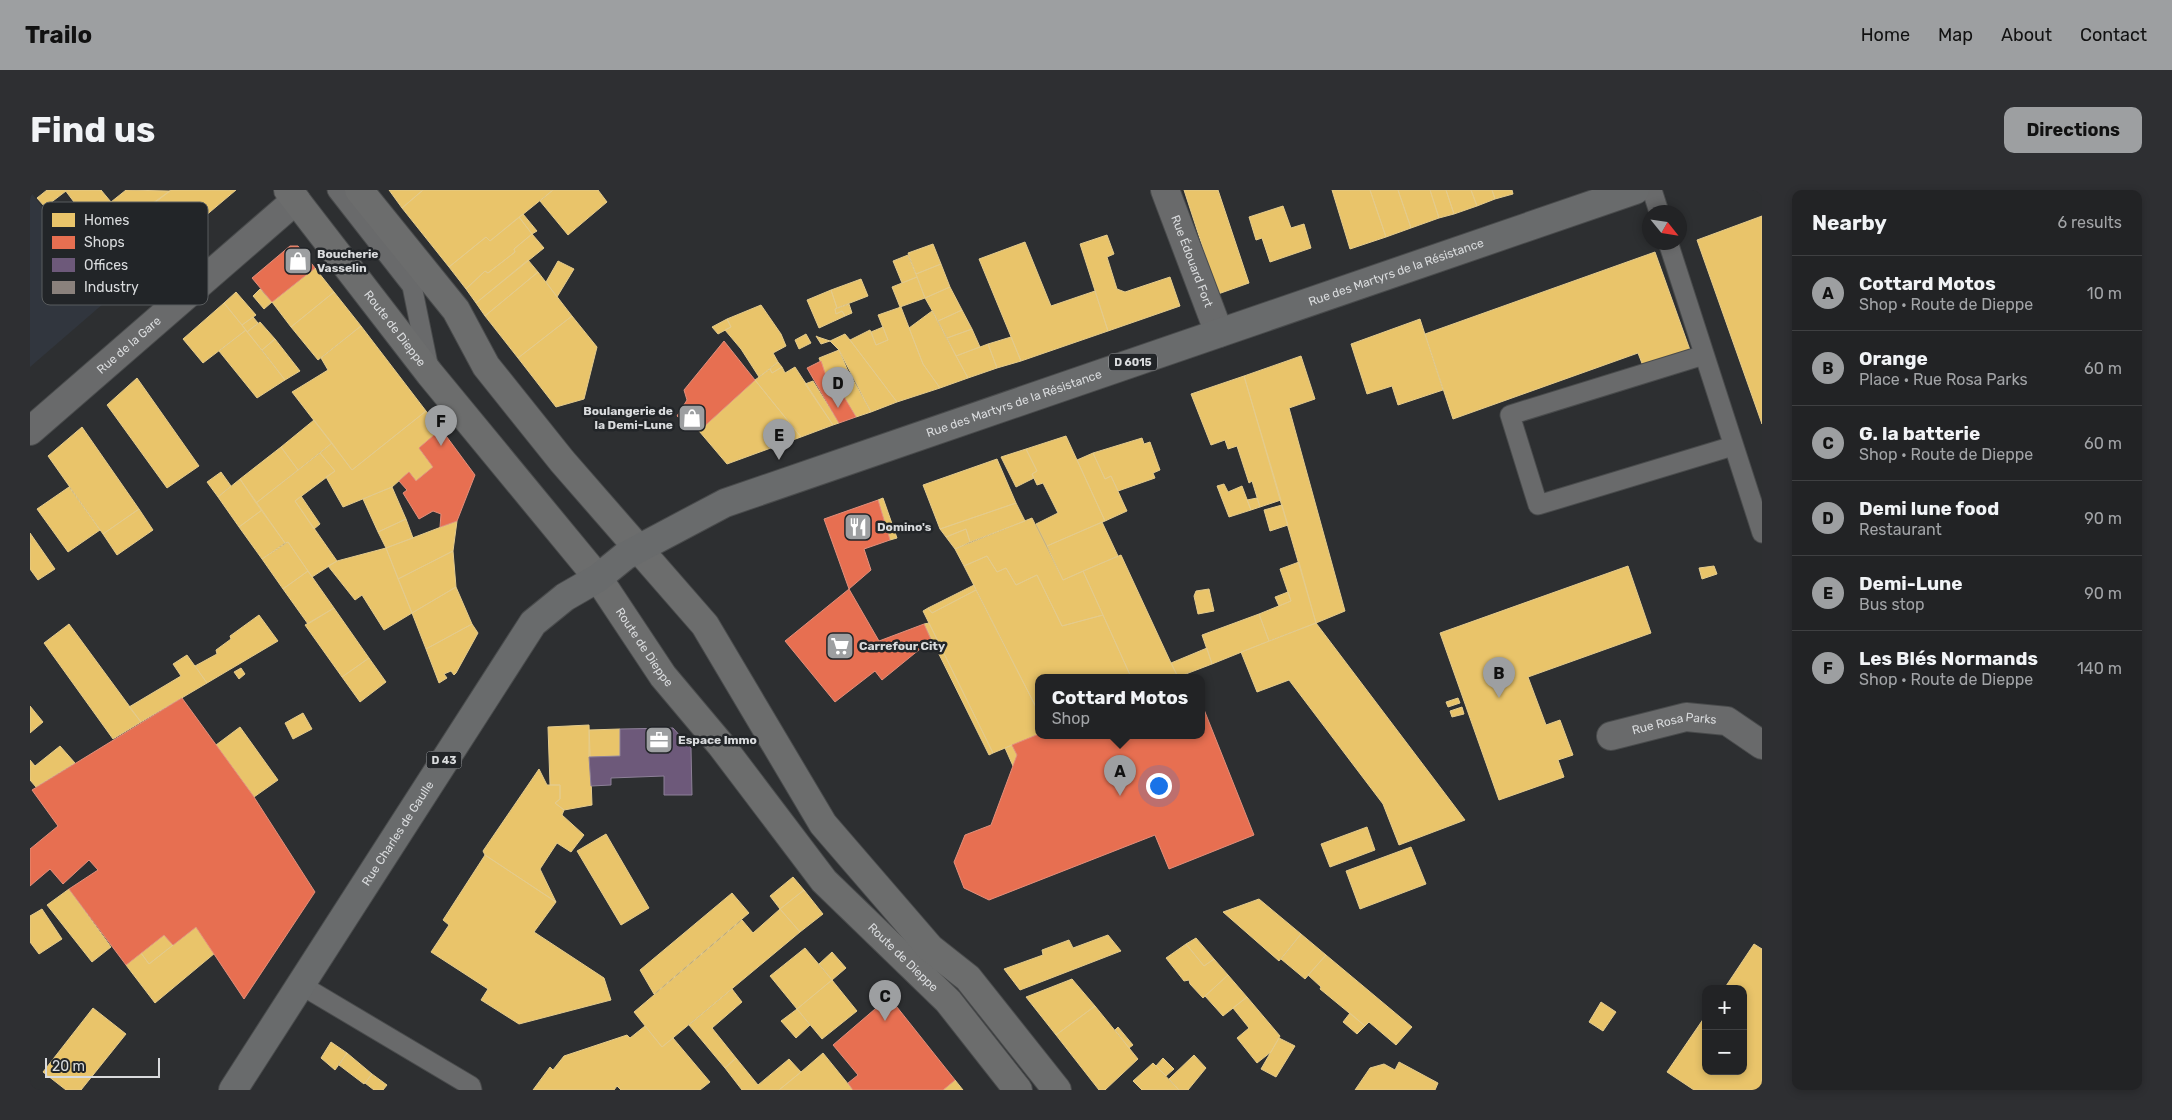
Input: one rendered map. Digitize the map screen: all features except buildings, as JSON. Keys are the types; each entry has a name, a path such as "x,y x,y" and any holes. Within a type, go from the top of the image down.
{"main road":[{"name":"Route de Dieppe","path":"359,190 456,310 486,366 576,478 631,552 705,624 823,824 930,948 968,978 1057,1090"},
{"name":"Rue des Martyrs de la Résistance","path":"631,552 725,503 1635,190"},
{"name":"Route de Dieppe","path":"292,195 430,374 598,578 664,676 721,745 824,882 948,1001 1018,1090"},
{"name":"Rue Charles de Gaulle","path":"233,1090 533,623 565,597 598,578 631,552"}],"street":[{"name":"Rue Édouard Fort","path":"1165,190 1218,333"},
{"name":"Rue de la Gare","path":"208,271 292,195"},
{"name":"Rue de la Gare","path":"30,431 170,305"},
{"name":"Rue Rosa Parks","path":"1611,736 1686,717 1727,721 1762,745"}],"lane":[{"path":"337,190 412,286 430,374"},
{"path":"1652,190 1657,205"},
{"path":"1671,250 1762,533"},
{"path":"1704,355 1510,415 1538,504 1733,446"},
{"path":"300,985 471,1086 472,1090"}],"shaded area":[{"path":"30,191 42,207 42,305 102,305 30,367"}],"place":[{"name":"Boucherie Vasselin","path":"298,261"},
{"name":"Demi lune food","path":"838,408"},
{"name":"Boulangerie de la Demi-Lune","path":"692,418"},
{"name":"Les Blés Normands","path":"441,446"},
{"name":"Demi-Lune","path":"779,460"},
{"name":"Domino's","path":"858,527"},
{"name":"Carrefour City","path":"840,646"},
{"name":"Orange","path":"1499,698"},
{"name":"Espace Immo","path":"659,740"},
{"name":"Cottard Motos","path":"1120,796"},
{"name":"G. la batterie","path":"885,1021"}]}
